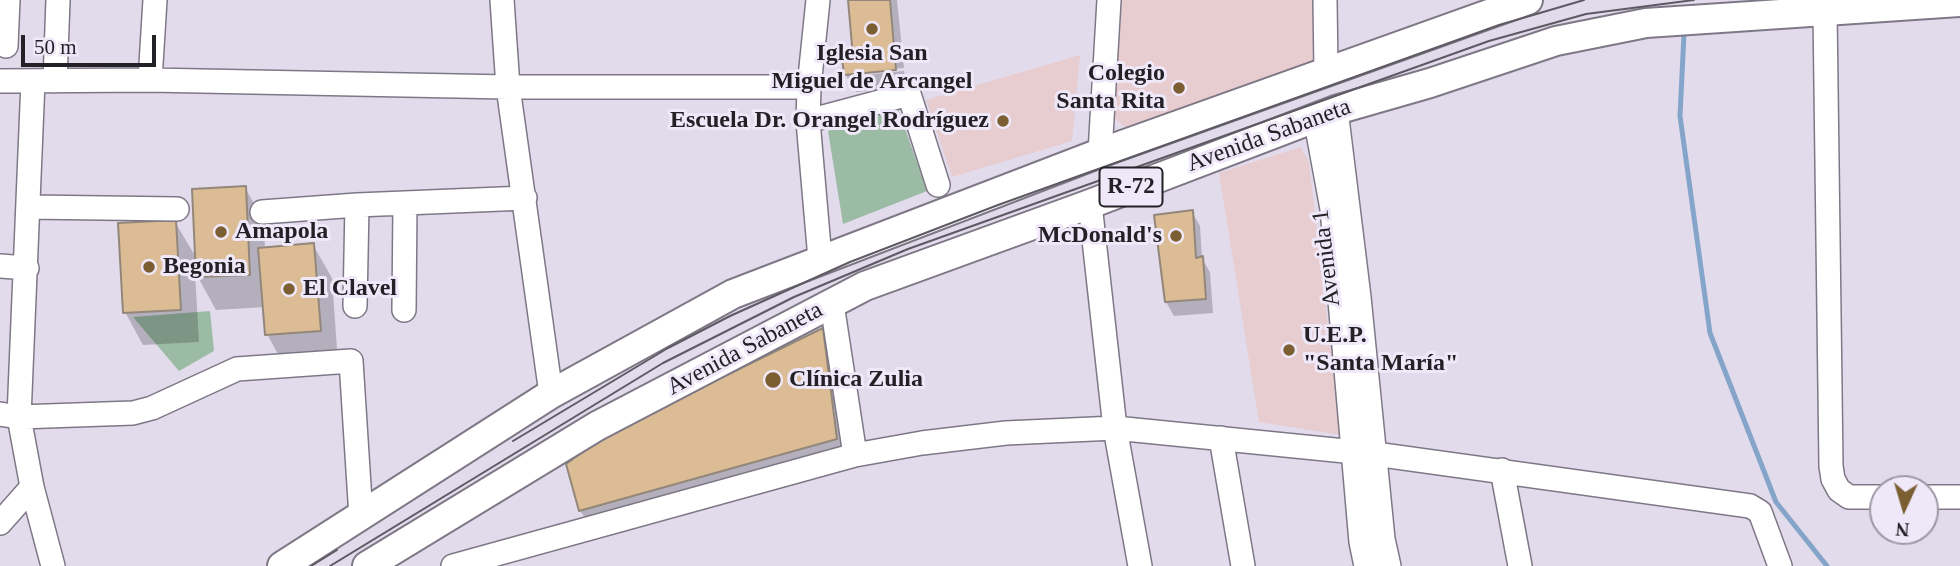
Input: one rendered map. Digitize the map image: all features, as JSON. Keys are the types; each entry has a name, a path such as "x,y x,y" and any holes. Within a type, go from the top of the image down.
{"main road":[{"name":"Avenida Sabaneta","path":"282,566 551,394 733,294 1101,153 1528,0"},
{"name":"Avenida Sabaneta","path":"367,566 597,426 865,286 1090,204 1325,113 1430,83 1556,41 1646,23 1960,2"}],"street":[{"path":"6,46 8,0"},
{"path":"53,566 33,488 10,415 27,268 29,207 44,81 58,0"},
{"path":"150,80 155,0"},
{"path":"502,0 508,87 551,394"},
{"path":"818,0 808,121 820,259"},
{"path":"1101,153 1109,0"},
{"path":"1325,0 1326,71"},
{"path":"1825,11 1831,466 1833,479 1839,490 1849,497 1869,497"},
{"path":"0,80 508,87 809,87"},
{"path":"808,121 909,94 938,185"},
{"path":"1325,113 1332,209 1365,453 1389,566"},
{"path":"262,212 525,198"},
{"path":"404,310 405,203"},
{"path":"1090,204 1115,428 1140,566"},
{"path":"355,306 357,205"},
{"path":"29,207 177,209"},
{"path":"0,266 27,268"},
{"path":"832,304 855,455"},
{"path":"10,415 133,413 152,408 236,369 351,361 360,517"},
{"path":"453,566 855,455 922,443 1006,433 1115,428 1365,453 1502,470 1756,508 1760,512 1780,566"},
{"path":"1221,438 1243,566"},
{"path":"1365,453 1361,542 1366,566"},
{"path":"1502,470 1520,566"},
{"path":"0,523 33,488"},
{"path":"1939,497 1960,496"}],"shaded area":[{"name":"Colegio Santa Rita","path":"1122,0 1318,0 1320,60 1130,131 1113,117"},
{"name":"Escuela Dr. Orangel Rodríguez","path":"1080,55 1072,141 952,177 926,100"},
{"name":"U.E.P. \"Santa María\"","path":"1301,147 1309,163 1341,435 1259,422 1219,173"}],"green space":[{"path":"898,108 927,191 843,224 828,131"},
{"path":"210,311 214,351 179,371 133,317"}],"building":[{"name":"Iglesia San Miguel de Arcangel","path":"848,0 890,0 896,70 844,75 842,58 853,57"},
{"name":"Amapola","path":"246,186 250,275 196,277 192,189"},
{"name":"McDonald's","path":"1193,210 1196,258 1203,256 1206,299 1165,302 1154,215"},
{"name":"Begonia","path":"176,220 181,310 123,313 118,223"},
{"name":"El Clavel","path":"314,243 321,331 265,335 258,248"},
{"name":"Clínica Zulia","path":"823,328 837,439 579,511 566,464 610,432"}],"waterway":[{"path":"1684,34 1680,116 1710,333 1776,502 1827,566"}],"tram line":[{"path":"513,441 668,348 730,316 850,262 998,205 1499,25 1584,0"},
{"path":"330,566 663,363 794,297 908,249 1489,41 1586,14 1694,0"},
{"path":"311,566 337,550"}],"place":[{"name":"Iglesia San Miguel de Arcangel","path":"872,29"},
{"name":"Colegio Santa Rita","path":"1179,88"},
{"name":"Escuela Dr. Orangel Rodríguez","path":"1003,121"},
{"name":"Amapola","path":"221,232"},
{"name":"McDonald's","path":"1176,236"},
{"name":"Begonia","path":"149,267"},
{"name":"El Clavel","path":"289,289"},
{"name":"U.E.P. \"Santa María\"","path":"1289,350"},
{"name":"Clínica Zulia","path":"773,380"}]}
